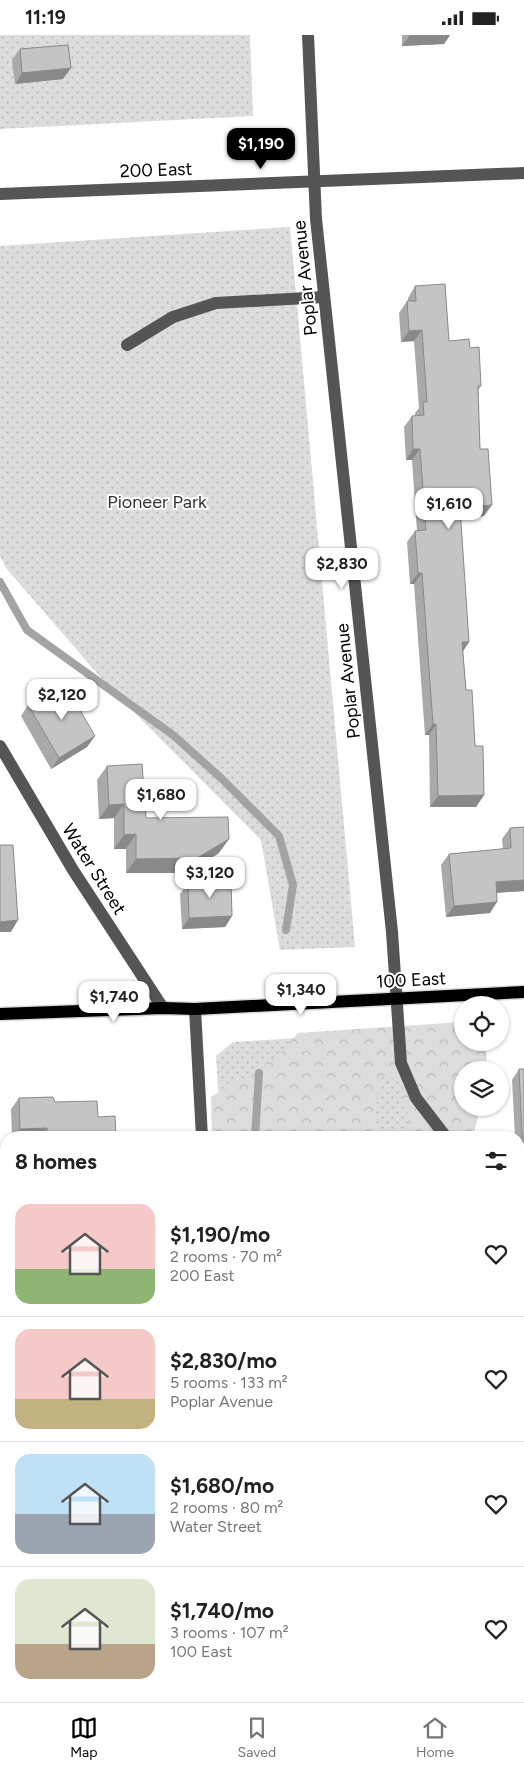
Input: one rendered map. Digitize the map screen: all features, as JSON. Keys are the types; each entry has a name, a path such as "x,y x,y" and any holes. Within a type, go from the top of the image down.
{"main road":[{"name":"100 East","path":"0,1014 163,1008 195,1009 396,997 524,992"}],"street":[{"name":"Poplar Avenue","path":"308,35 314,182 324,297 391,922 402,1063 416,1098 441,1131"},
{"name":"200 East","path":"0,193 524,173"},
{"path":"127,345 173,317 216,303 324,297"},
{"name":"Water Street","path":"0,746 72,870 163,1008"},
{"path":"195,1009 202,1131"}],"green space":[{"path":"0,35 250,35 253,116 0,129"},
{"name":"Pioneer Park","path":"290,227 355,947 280,950 261,840 109,687 6,568 0,556 0,246"},
{"path":"454,1023 454,1051 486,1051 487,1061 454,1061 454,1116 478,1116 474,1131 411,1131 401,1080 381,1075 375,1118 376,1131 212,1131 211,1097 273,1061 298,1033"},
{"path":"361,1034 453,1106 454,1116 462,1116 475,1131 221,1131 216,1056 233,1042"}],"building":[{"path":"68,45 71,68 22,73 20,49"},
{"path":"445,284 449,341 469,339 470,348 479,347 481,386 478,386 480,449 488,449 492,505 460,507 469,642 462,642 466,690 472,690 475,746 483,746 484,795 438,796 436,724 433,724 422,573 418,573 415,531 426,530 420,449 413,449 412,416 424,415 423,402 427,402 422,330 409,331 407,301 416,301 415,286"},
{"path":"65,684 95,736 59,758 28,705"},
{"path":"142,764 146,818 228,817 229,839 197,858 136,859 136,834 124,835 124,804 109,805 107,766"},
{"path":"524,827 524,880 496,882 497,902 454,906 449,854 511,848 510,828"},
{"path":"0,845 13,845 18,920 0,922"},
{"path":"231,881 232,916 189,918 188,883"},
{"path":"519,1069 524,1069 524,1131 522,1131"},
{"path":"53,1097 55,1102 97,1101 98,1117 115,1116 116,1131 47,1131 47,1128 20,1129 19,1098"}],"waterway":[{"path":"0,582 27,630 173,735 221,778 279,836 293,885 286,930"},
{"path":"255,1131 259,1073"}]}
